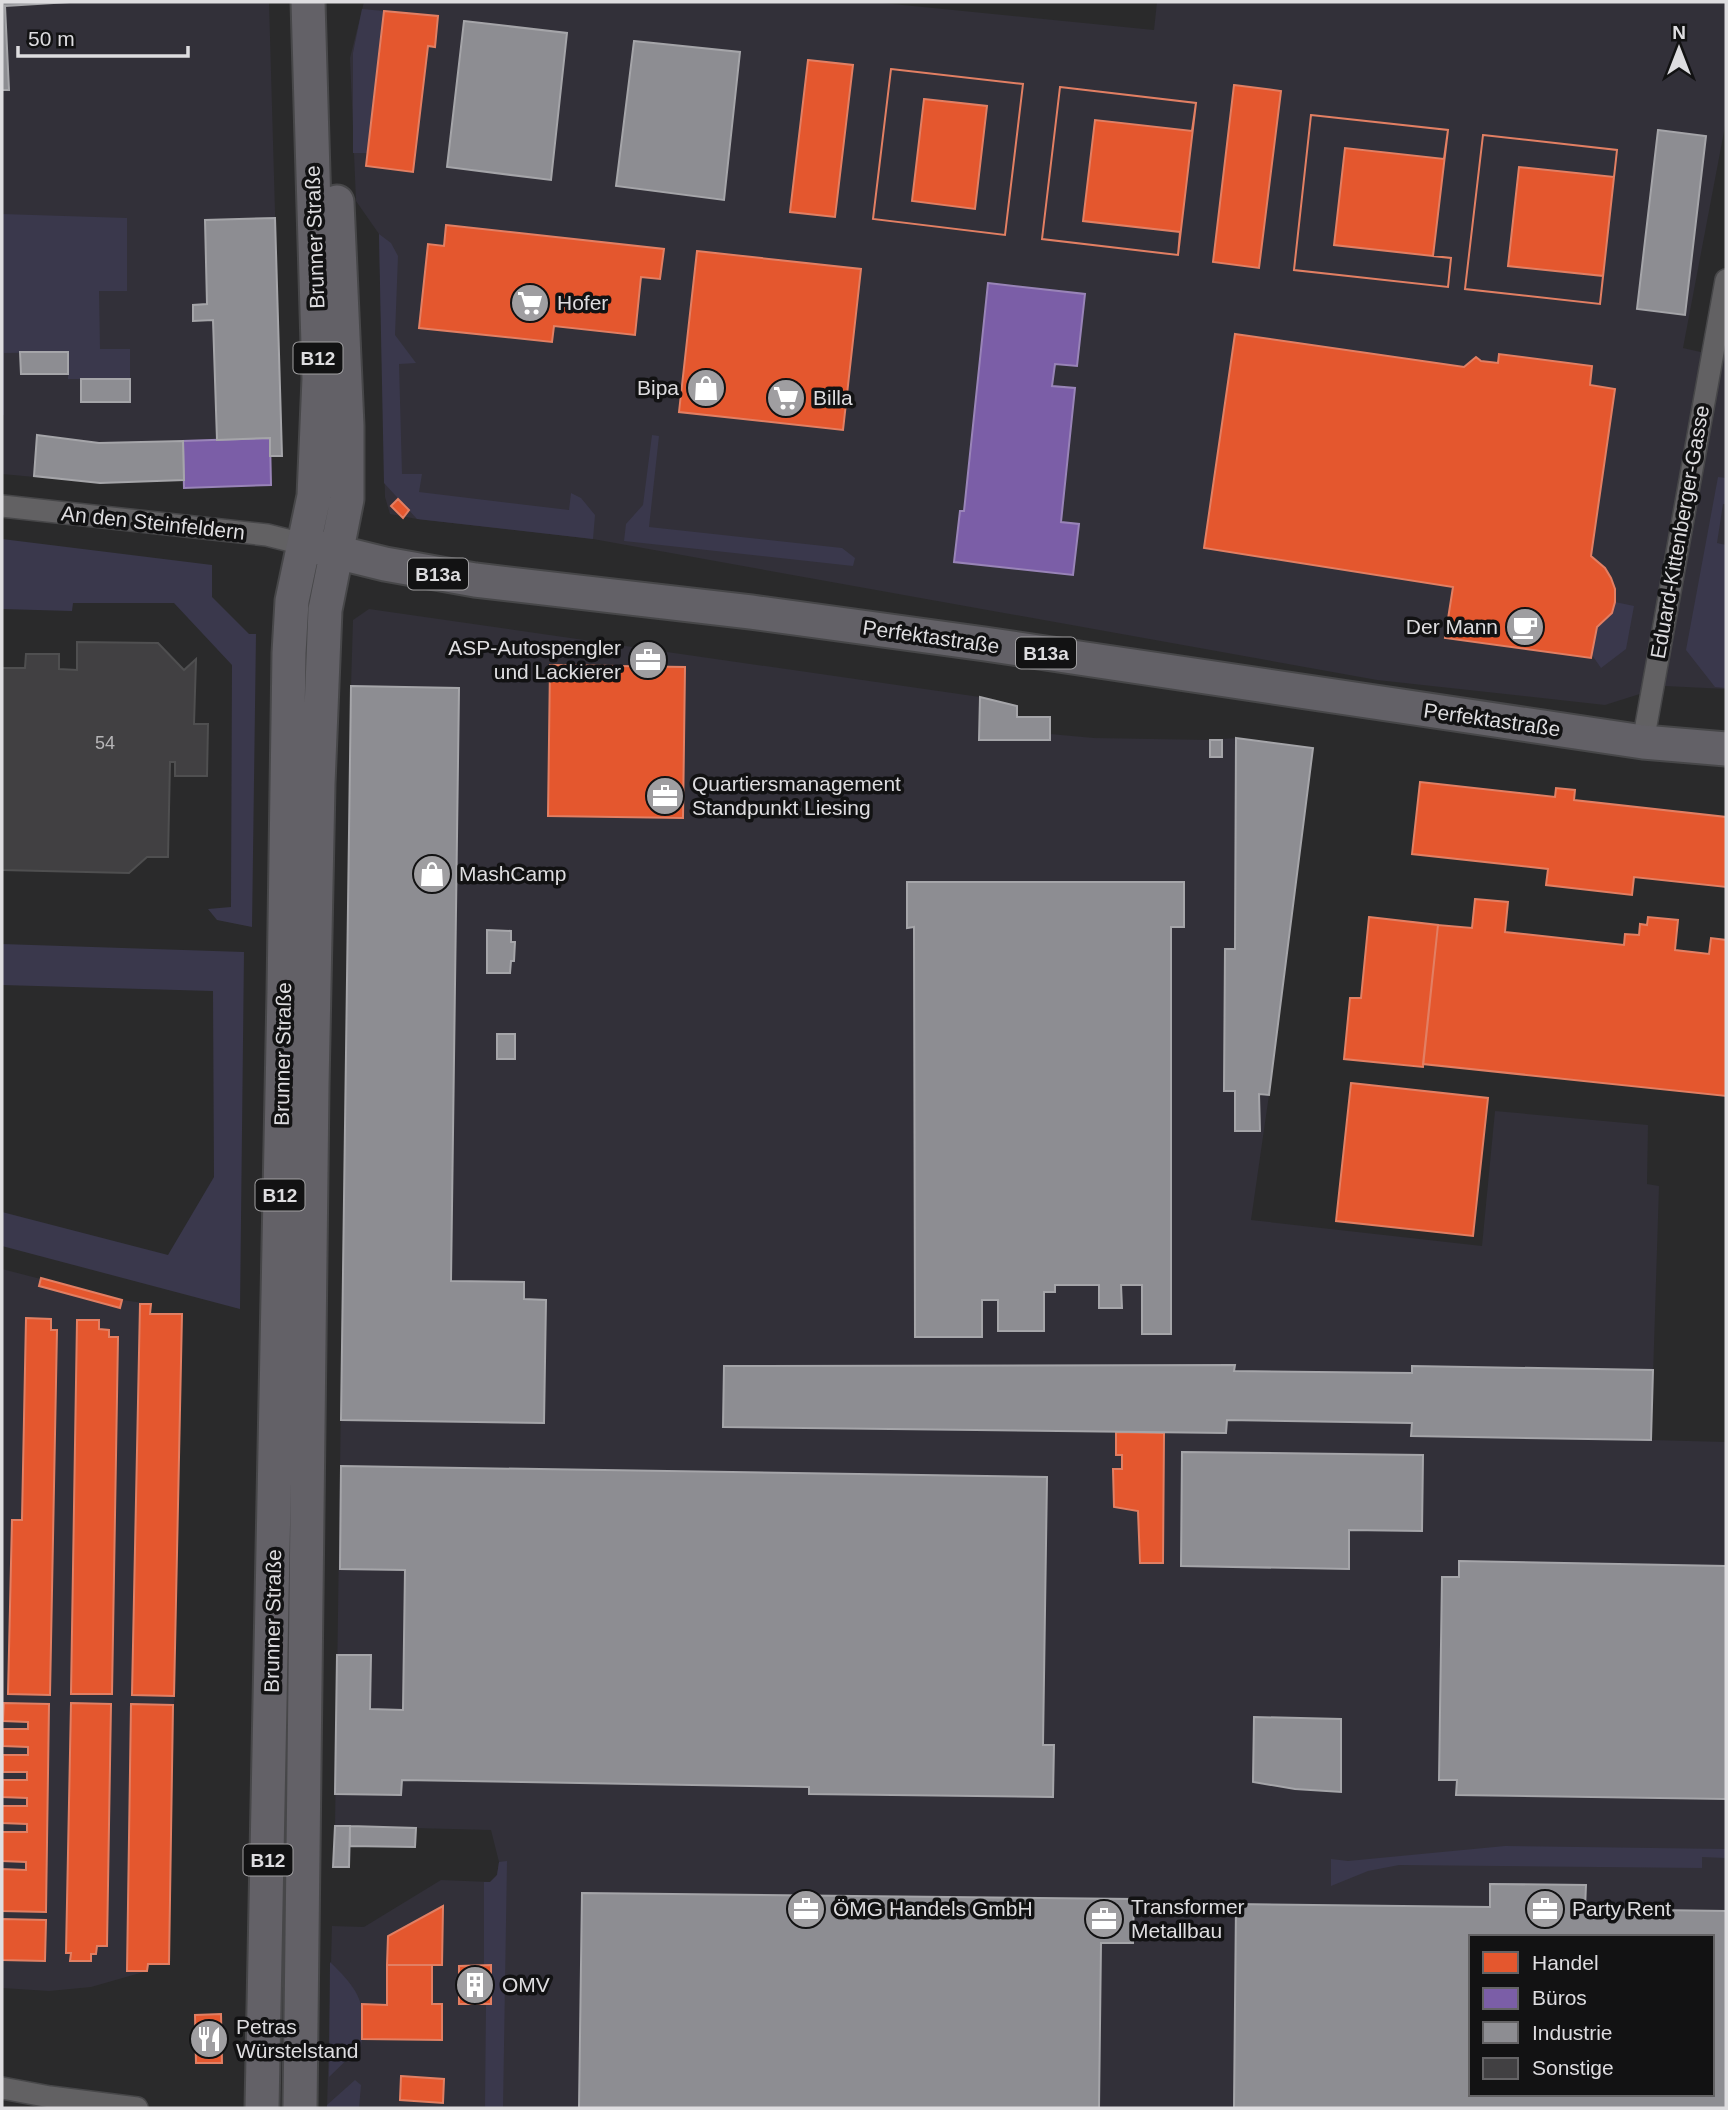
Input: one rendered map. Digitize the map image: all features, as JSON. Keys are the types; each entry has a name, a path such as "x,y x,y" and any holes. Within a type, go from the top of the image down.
{"main road":[{"name":"Brunner Straße","path":"262,2108 289,653 292,601 314,496 319,379 308,2"},
{"name":"Brunner Straße","path":"300,2108 318,784 325,610 347,499 331,2"},
{"name":"Perfektastraße","path":"303,544 427,573 475,580 930,636 1643,742 1726,749"}],"street":[{"name":"Eduard-Kittenberger-Gasse","path":"1643,742 1726,280"},
{"name":"An den Steinfeldern","path":"2,506 267,535 303,544"},
{"path":"2,2088 137,2108"}],"shaded area":[{"path":"2,2 269,2 282,456 270,457 271,485 184,488 183,480 100,483 2,474"},
{"path":"364,2 873,2 1154,30 1157,2 1726,2 1726,121 1683,348 1718,356 1726,311 1726,689 1665,686 1605,705 1377,680 593,539 390,514 385,497 379,234 356,201 350,58"},
{"path":"362,9 384,11 367,153 353,153 353,53"},
{"path":"2,214 127,218 127,291 99,291 100,349 130,349 130,379 68,379 68,352 4,353 2,415"},
{"path":"379,234 391,243 398,256 395,335 416,363 399,364 402,474 422,474 419,492 569,510 571,493 581,498 595,515 593,539 417,519 384,483"},
{"path":"652,435 659,436 649,527 842,548 855,558 853,566 624,541 626,524 643,505"},
{"path":"1718,477 1726,478 1726,504 1723,504 1717,543 1726,545 1726,688 1715,687 1686,650"},
{"path":"2,539 212,565 212,597 249,634 256,634 252,927 217,920 208,909 231,907 232,665 174,603 73,603 72,611 2,609"},
{"path":"1615,602 1634,606 1626,649 1601,668 1592,655 1597,627 1612,613"},
{"path":"369,609 980,697 1017,706 1017,717 1050,717 1050,734 1094,738 1236,738 1313,748 1251,1220 1482,1246 1495,1111 1648,1125 1647,1184 1659,1186 1651,1440 1726,1442 1726,2108 327,2108 332,1926 364,1927 441,1880 490,1882 497,1875 499,1862 491,1830 335,1826 353,620"},
{"path":"2,944 244,952 240,1309 2,1246 2,1212 168,1255 214,1177 213,991 2,985"},
{"path":"2,1269 122,1300 151,1304 151,1314 182,1314 169,1964 148,1964 147,1971 91,1987 49,1991 2,1988"},
{"path":"1505,1846 1726,1849 1726,1858 1702,1857 1702,1868 1399,1865 1368,1871 1331,1886 1331,1859 1348,1861"},
{"path":"507,1861 503,2108 485,2108 486,2004 491,2003 491,1966 484,1965 484,1882 490,1882 497,1875 499,1862"},
{"path":"330,1962 348,1981 359,1999 363,2031 361,2046 329,2077"},
{"path":"355,2080 361,2085 359,2108 327,2108 327,2105"}],"building: Handel":[{"path":"384,11 438,16 435,47 428,46 413,172 366,166"},
{"path":"808,60 853,65 835,217 790,212"},
{"path":"891,69 1023,84 1005,235 873,219","holes":["924,99 987,106 975,209 912,201"]},
{"path":"891,69 1023,84 1005,235 873,219"},
{"path":"1234,85 1281,91 1259,268 1213,262"},
{"path":"1060,87 1196,103 1178,255 1042,239"},
{"path":"1060,87 1196,103 1192,131 1095,120 1083,221 1180,232 1178,255 1042,239"},
{"path":"1311,115 1448,130 1433,256 1451,258 1448,287 1294,270"},
{"path":"1311,115 1448,130 1444,159 1345,148 1334,245 1451,258 1448,287 1294,270"},
{"path":"1483,135 1617,150 1600,304 1465,289"},
{"path":"1483,135 1617,150 1614,177 1519,167 1508,266 1603,276 1600,304 1465,289"},
{"name":"Hofer","path":"446,225 664,249 660,279 641,277 635,335 554,326 552,342 419,328 428,244 444,246"},
{"path":"697,251 861,269 843,430 679,412"},
{"name":"Der Mann","path":"1235,334 1464,367 1476,357 1481,361 1498,363 1499,354 1592,366 1590,385 1615,389 1591,556 1605,568 1611,578 1615,589 1615,602 1612,613 1597,627 1591,658 1445,638 1453,587 1204,548"},
{"path":"398,499 409,510 403,518 391,506"},
{"path":"550,665 685,667 683,818 548,816"},
{"path":"1420,782 1555,797 1556,788 1575,790 1574,800 1726,817 1726,887 1634,877 1632,895 1546,885 1548,869 1412,854"},
{"path":"1475,899 1508,902 1505,932 1624,945 1625,934 1639,935 1640,924 1647,925 1648,917 1678,920 1675,950 1709,954 1711,938 1726,940 1726,1096 1423,1064 1438,925 1472,928"},
{"path":"1369,917 1438,925 1423,1067 1344,1059 1350,998 1361,998"},
{"path":"1351,1083 1488,1098 1473,1236 1336,1221"},
{"path":"41,1278 122,1300 120,1308 39,1286"},
{"path":"140,1304 151,1304 150,1314 182,1314 174,1696 132,1695"},
{"path":"26,1318 51,1319 51,1330 57,1330 50,1695 8,1694 12,1520 22,1520"},
{"path":"77,1320 99,1320 99,1329 109,1330 109,1337 118,1337 112,1694 71,1694"},
{"path":"1116,1432 1164,1433 1163,1563 1140,1563 1138,1511 1114,1507 1113,1469 1122,1469 1122,1455 1116,1455"},
{"path":"4,1703 49,1704 46,1912 2,1911 2,1869 26,1870 26,1862 2,1861 2,1832 27,1832 27,1824 2,1823 2,1806 27,1806 27,1798 2,1797 3,1780 27,1780 27,1772 3,1772 3,1755 28,1755 28,1747 3,1746 3,1729 28,1729 28,1722 3,1721"},
{"path":"71,1703 111,1704 107,1946 97,1946 96,1954 91,1954 91,1961 70,1961 71,1953 66,1953"},
{"path":"131,1704 173,1705 169,1964 148,1964 147,1971 127,1971"},
{"name":"OMV","path":"443,1906 442,1965 387,1965 388,1936"},
{"path":"2,1919 46,1920 45,1961 2,1960"},
{"path":"387,1965 432,1965 432,2004 442,2004 442,2040 362,2039 362,2004 387,2005"},
{"name":"OMV","path":"491,1965 491,2004 459,2004 459,1966"},
{"name":"Petras Würstelstand","path":"221,2014 222,2063 196,2063 195,2015"},
{"path":"401,2076 444,2079 443,2103 400,2100"}],"building: Büros":[{"path":"988,283 1085,294 1077,366 1055,364 1052,386 1075,388 1061,522 1079,524 1073,575 954,562 960,511 964,511"},
{"path":"270,438 271,485 184,488 183,441"}],"building: Industrie":[{"path":"2,2 70,2 5,6 9,90 2,90"},
{"path":"464,21 567,33 551,180 447,167"},
{"path":"634,41 740,52 724,200 616,186"},
{"path":"1658,130 1706,136 1685,315 1637,309"},
{"path":"275,218 282,456 270,456 270,438 217,440 213,320 193,321 193,305 207,304 205,220"},
{"path":"20,352 68,352 68,374 21,374"},
{"path":"81,379 130,379 130,402 81,402"},
{"path":"37,435 99,443 183,441 184,480 100,483 34,476"},
{"path":"351,686 459,688 451,1281 524,1282 524,1299 546,1300 544,1423 341,1420"},
{"path":"980,697 1017,706 1017,717 1050,717 1050,740 979,740"},
{"path":"1236,738 1313,748 1269,1095 1259,1094 1260,1131 1235,1131 1235,1091 1224,1091 1225,949 1235,949"},
{"path":"1210,740 1222,740 1222,757 1210,757"},
{"path":"907,882 1184,882 1184,927 1171,927 1171,1334 1142,1334 1142,1285 1121,1285 1122,1308 1099,1308 1099,1285 1055,1285 1055,1292 1044,1292 1044,1331 998,1331 998,1300 982,1300 982,1337 915,1337 914,927 907,928"},
{"path":"487,930 511,931 511,942 515,942 510,973 487,973"},
{"path":"497,1034 515,1034 515,1059 497,1059"},
{"path":"1235,1365 1234,1371 1412,1373 1412,1366 1653,1370 1651,1440 1411,1436 1412,1423 1227,1420 1226,1433 723,1427 724,1366"},
{"path":"1182,1452 1423,1455 1422,1531 1349,1530 1349,1569 1181,1566"},
{"path":"341,1466 1047,1477 1043,1745 1054,1745 1053,1797 809,1794 809,1787 402,1780 401,1795 335,1794 337,1655 371,1655 370,1709 403,1710 405,1570 340,1569"},
{"path":"1459,1561 1726,1566 1726,1799 1456,1795 1457,1780 1439,1780 1442,1577 1459,1577"},
{"path":"1254,1717 1341,1719 1341,1792 1295,1789 1253,1782"},
{"path":"335,1826 350,1826 349,1867 333,1867"},
{"path":"350,1826 416,1828 415,1847 350,1846"},
{"path":"1490,1884 1586,1885 1585,1909 1726,1911 1726,2108 1234,2108 1236,1904 1490,1907"},
{"path":"582,1893 1134,1899 1133,1943 1101,1943 1099,2108 579,2108"}],"building: Sonstige":[{"path":"77,642 158,643 184,670 196,659 194,724 208,724 207,776 175,776 175,762 170,762 168,857 147,857 129,873 2,870 2,668 25,668 26,654 59,654 59,669 77,670"}],"place":[{"name":"Hofer","path":"530,303"},
{"name":"Bipa","path":"706,388"},
{"name":"Billa","path":"786,398"},
{"name":"Der Mann","path":"1525,627"},
{"name":"ASP-Autospengler und Lackierer","path":"648,660"},
{"name":"Quartiersmanagement Standpunkt Liesing","path":"665,796"},
{"name":"MashCamp","path":"432,874"},
{"name":"ÖMG Handels GmbH","path":"806,1909"},
{"name":"Party Rent","path":"1545,1909"},
{"name":"Transformer Metallbau","path":"1104,1919"},
{"name":"OMV","path":"475,1985"},
{"name":"Petras Würstelstand","path":"209,2039"}]}
